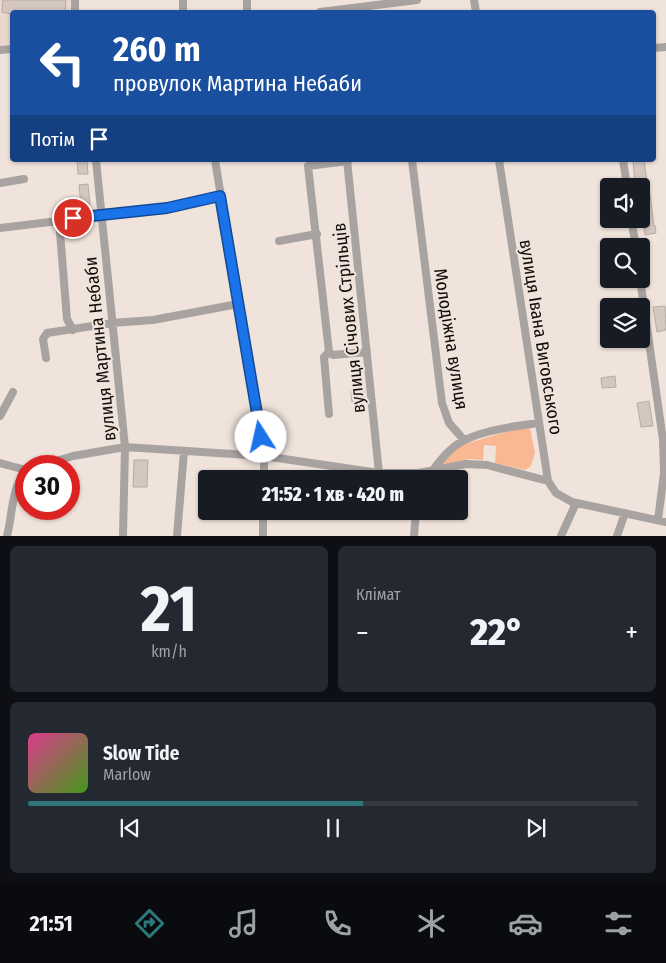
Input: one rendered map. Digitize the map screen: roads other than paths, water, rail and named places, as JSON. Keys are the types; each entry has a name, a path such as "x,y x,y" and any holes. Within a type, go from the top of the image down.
{"street":[{"path":"358,10 417,0"},
{"name":"вулиця Мартина Небаби","path":"96,162 124,448 123,536"},
{"path":"215,162 264,456 264,470"},
{"path":"321,162 308,163 329,352 324,358 329,414"},
{"name":"вулиця Січових Стрільців","path":"348,162 379,470"},
{"name":"Молодіжна вулиця","path":"412,162 442,403 449,423 464,440"},
{"name":"вулиця Івана Виговського","path":"499,162 548,481"},
{"path":"623,162 626,178"},
{"path":"0,183 24,179"},
{"path":"0,228 167,208 220,196"},
{"path":"59,220 68,320 73,330"},
{"path":"279,240 317,234"},
{"path":"433,470 466,464 487,465 548,481 556,493 576,503 662,521 663,440 641,288"},
{"path":"46,358 43,339 47,333 112,323 153,320 238,304"},
{"path":"329,352 333,355 367,352"},
{"path":"0,416 13,392"},
{"path":"433,470 440,460 464,440 504,428 539,423"},
{"path":"79,455 124,448 184,451 264,456 359,470"},
{"path":"177,536 184,451"},
{"path":"0,463 15,468"},
{"path":"7,536 15,489"},
{"path":"562,536 576,503"},
{"path":"617,536 625,513"},
{"path":"263,520 263,536"},
{"path":"414,536 415,520"}]}
